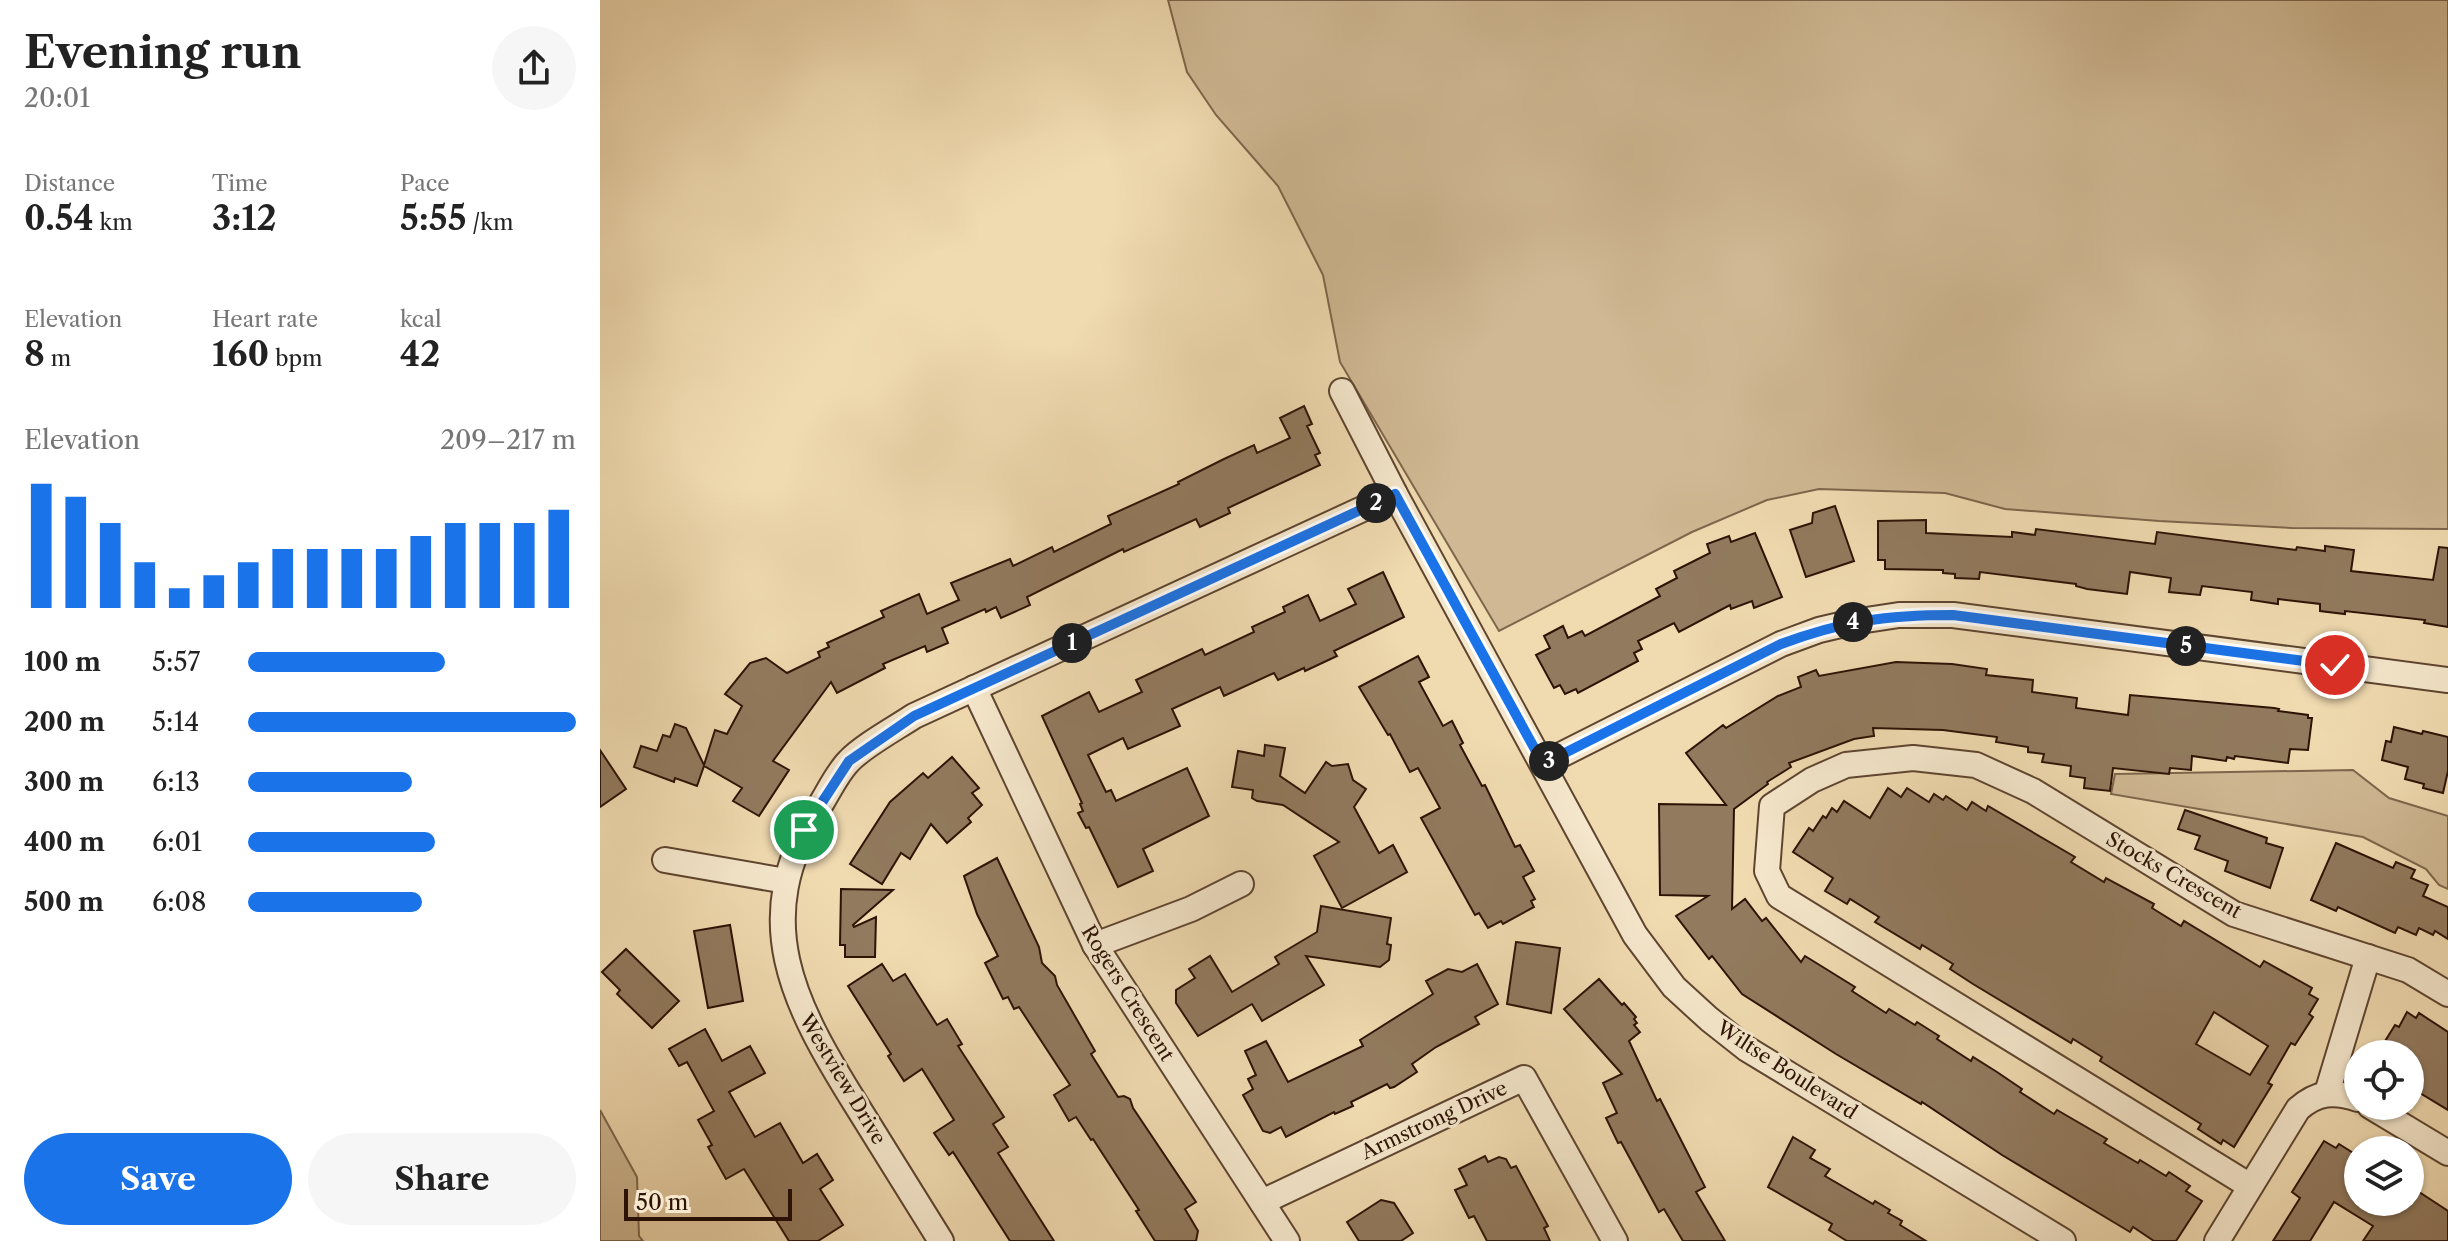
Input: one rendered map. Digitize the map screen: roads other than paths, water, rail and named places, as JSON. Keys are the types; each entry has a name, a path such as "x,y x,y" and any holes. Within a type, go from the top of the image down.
{"street":[{"name":"Wiltse Boulevard","path":"1342,391 1635,935 1674,987 1747,1049 2063,1241"},
{"name":"Westview Drive","path":"941,1241 818,1044 800,1007 787,968 783,924 786,881 804,830 849,761 914,716 1395,494"},
{"path":"1543,764 1781,644 1819,630 1899,615 1953,615 2448,680"},
{"name":"Rogers Crescent","path":"974,688 1095,945 1287,1241"},
{"name":"Stocks Crescent","path":"2250,1186 1779,896 1767,871 1772,806 1812,780 1846,765 1913,758 1976,765 2033,791 2234,914 2408,970 2448,994"},
{"path":"665,860 786,881"},
{"path":"1095,945 1191,909 1241,884"},
{"path":"2327,1093 2368,957"},
{"name":"Armstrong Drive","path":"1262,1202 1524,1078 1615,1241"},
{"path":"2217,1241 2298,1109 2311,1098 2327,1093 2344,1094"},
{"path":"2393,1120 2448,1153"}]}
